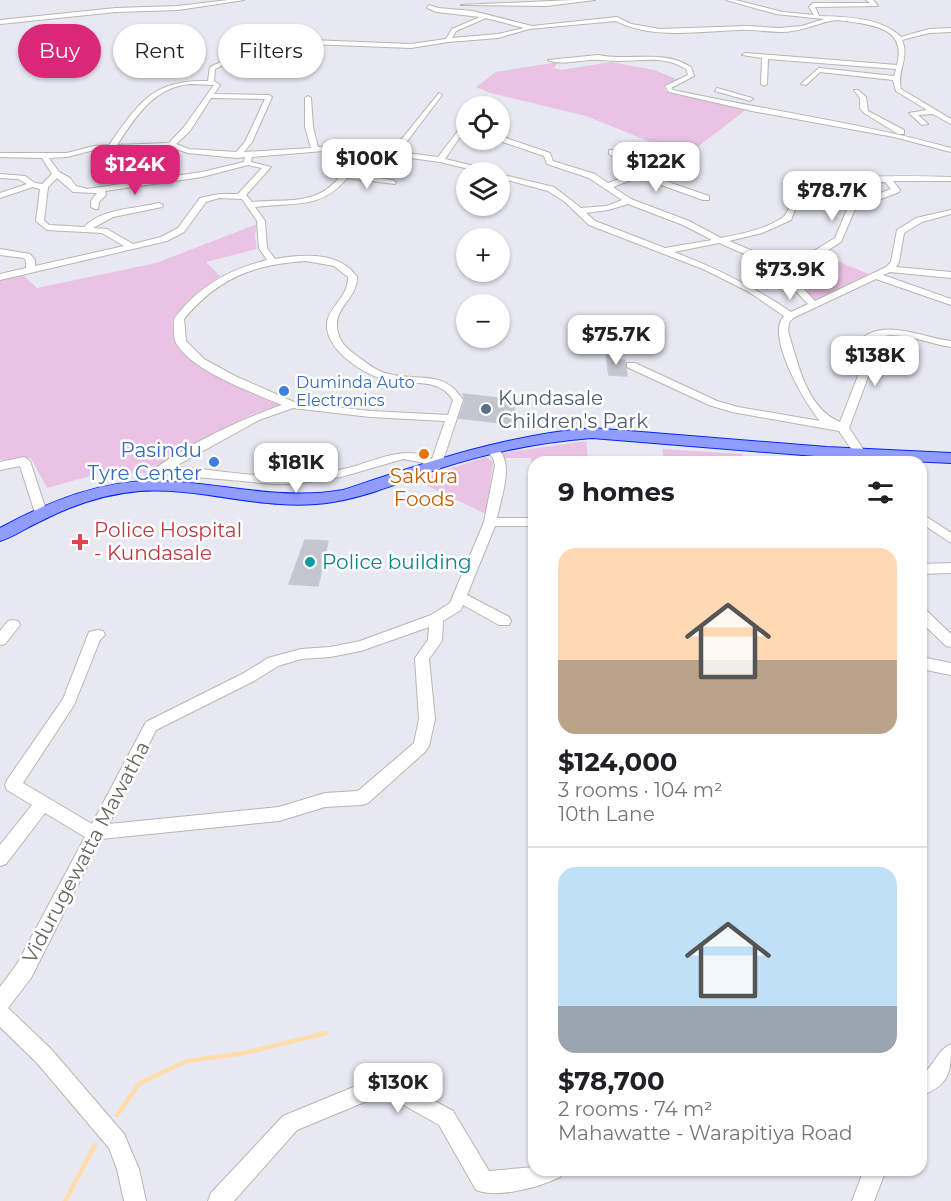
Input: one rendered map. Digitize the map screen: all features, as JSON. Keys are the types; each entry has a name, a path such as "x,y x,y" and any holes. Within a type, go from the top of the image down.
{"highway":[{"path":"0,535 66,501 100,491 142,485 201,489 261,498 302,501 345,495 491,449 544,437 592,433 841,456"},
{"path":"927,458 951,458"}],"street":[{"path":"0,22 116,10 178,8 237,0"},
{"path":"532,28 486,16 428,8 592,0"},
{"path":"729,0 778,13 832,18 887,28 899,39 904,57 897,78 898,90 951,122"},
{"path":"818,18 812,7 815,4 876,5 869,0"},
{"path":"448,40 454,30 486,16"},
{"path":"210,83 214,66 310,42 411,46 498,36 532,28 617,19 626,25 658,29 786,30 832,18"},
{"path":"899,39 929,31 951,30"},
{"path":"745,55 900,67"},
{"path":"551,60 570,61 597,57 623,59 641,56 673,60 689,68 692,76 667,87 668,89 702,99 852,126 951,150"},
{"path":"764,84 765,57"},
{"path":"804,84 819,70 897,78"},
{"path":"111,148 142,104 154,94 176,84 210,83 217,85 187,129 171,145"},
{"path":"702,99 725,86"},
{"path":"717,90 793,110"},
{"path":"856,91 863,97 862,108 866,112 925,144"},
{"path":"394,153 439,95"},
{"path":"208,96 269,97 248,142 237,156"},
{"path":"308,98 309,127 315,151"},
{"path":"924,124 912,112 932,112"},
{"path":"440,160 456,138"},
{"path":"510,142 547,155 550,162 592,176 628,201 686,223 719,240 790,270 796,286 814,305"},
{"path":"0,155 67,155 81,150 171,145 188,151 237,156 267,167 240,197"},
{"path":"0,147 28,156"},
{"path":"44,156 56,174 67,180 75,190 92,191 183,177 248,159 348,147 456,164"},
{"path":"249,205 264,202 291,202 325,194 334,188 363,150"},
{"path":"608,186 651,169 621,158 612,152"},
{"path":"56,174 44,187 40,221 47,227 88,228 104,231 132,247"},
{"path":"639,174 706,198"},
{"path":"344,175 392,182"},
{"path":"0,176 21,176 28,179 32,185"},
{"path":"510,179 551,189 568,200 592,223 706,267 752,290 790,316"},
{"path":"665,251 719,240 788,218 793,203 806,193 850,182 951,179"},
{"path":"790,270 838,240 843,234 849,210 852,207 896,190 888,181"},
{"path":"0,196 32,185 44,187"},
{"path":"95,207 95,201 102,195 100,189"},
{"path":"0,277 165,239 182,230 207,197 244,197 261,221 263,248 273,262"},
{"path":"578,211 608,208 628,201"},
{"path":"88,228 92,221 102,216 140,211 159,205"},
{"path":"862,456 843,428 825,420 799,382 783,332 784,322 790,316 890,268 895,262 900,232 919,220 951,212"},
{"path":"0,252 27,256 31,260 30,269"},
{"path":"159,470 215,473 260,480 308,479 351,471 401,455 423,457 436,466 458,400 454,391 430,381 381,376 344,352 334,336 333,315 352,286 352,276 349,271 335,264 315,259 273,262 225,277 193,301 179,319 180,341 188,350 208,366 292,405 370,414 451,418"},
{"path":"890,268 951,275"},
{"path":"877,276 951,302"},
{"path":"843,428 870,358 863,342 869,335 887,332 930,342 951,344"},
{"path":"631,365 713,403 736,410 843,428"},
{"path":"142,485 159,470 255,418 292,405"},
{"name":"Vidurugewatta Mawatha","path":"0,1003 24,971 151,726 249,677 273,662 301,654 330,652 361,646 436,619 456,606 490,522 501,466 499,457 491,449"},
{"path":"0,466 24,461 41,513"},
{"path":"927,521 951,539"},
{"path":"490,522 528,522"},
{"path":"927,569 951,568"},
{"path":"460,597 504,621"},
{"path":"98,635 94,636 69,701 13,785 85,830 97,832 279,814 325,800 362,798 421,746 427,719 422,658 435,641 436,619"},
{"path":"927,620 951,642"},
{"path":"0,640 13,626"},
{"path":"927,664 951,669"},
{"path":"0,858 43,803"},
{"path":"0,1014 44,1056 117,1140 128,1169 135,1201"},
{"path":"927,1082 933,1079 951,1054"},
{"path":"219,1201 290,1123 385,1084 446,1119 484,1182 537,1176"},
{"path":"863,1201 873,1176"}],"shaded area":[{"path":"558,62 554,68 561,70 611,62 654,70 679,80 664,86 666,91 747,109 678,162 641,149 658,145 586,116 490,93 476,87 496,72"},
{"path":"257,224 255,237 257,249 206,262 220,276 189,301 172,319 174,342 203,368 283,405 250,415 156,466 150,473 105,472 47,488 31,458 0,460 0,280 22,274 37,288 156,263"},
{"path":"822,255 869,274 815,302 799,285 795,270"},
{"path":"586,441 588,456 505,458 503,453"},
{"path":"662,449 743,454 742,456 663,456"},
{"path":"486,457 493,462 486,514 415,480"}],"building":[{"path":"606,355 618,355 619,360 625,360 627,376 609,375"},
{"name":"Kundasale Children's Park","path":"463,394 517,400 511,424 459,418 465,401"},
{"name":"Police building","path":"305,540 328,541 318,586 289,584"}],"waterway":[{"path":"117,1115 140,1083 187,1061 245,1053 326,1033"},
{"path":"65,1201 95,1145"}],"place":[{"name":"Duminda Auto Electronics","path":"284,391"},
{"name":"Kundasale Children's Park","path":"486,409"},
{"name":"Sakura Foods","path":"424,454"},
{"name":"Pasindu Tyre Center","path":"214,462"},
{"name":"Police Hospital - Kundasale","path":"80,542"},
{"name":"Police building","path":"310,562"}]}
